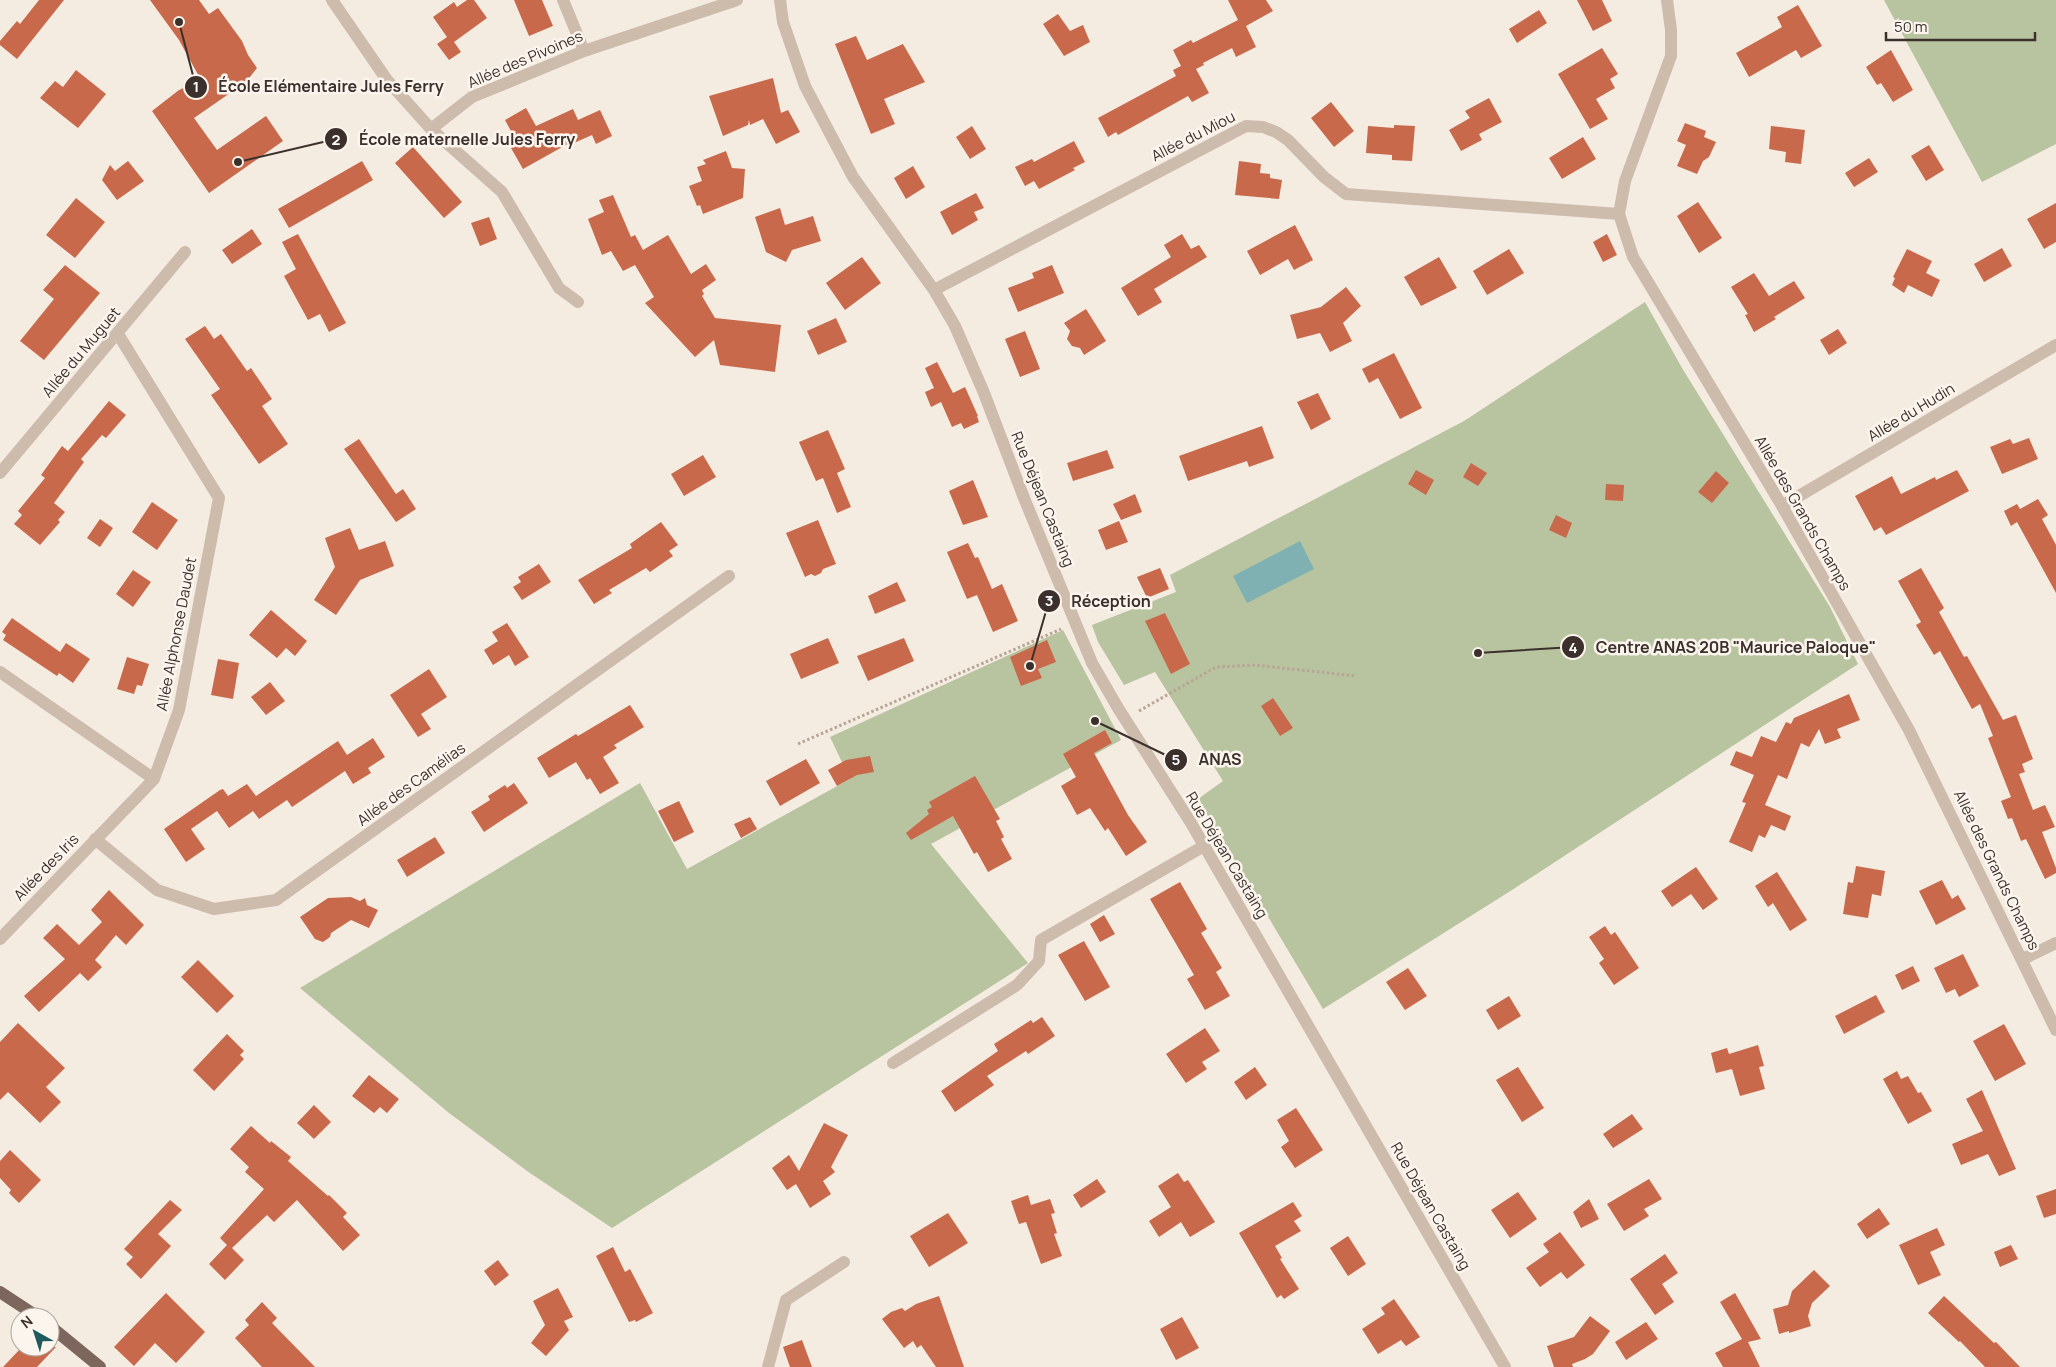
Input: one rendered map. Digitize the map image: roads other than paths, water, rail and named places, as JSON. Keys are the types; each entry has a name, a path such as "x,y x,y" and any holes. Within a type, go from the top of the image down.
{"main road":[{"path":"0,1292 23,1307"},
{"path":"60,1334 100,1367"}],"street":[{"path":"332,0 387,80 431,129 502,192 559,288 578,302"},
{"path":"563,0 584,51"},
{"name":"Allée des Pivoines","path":"431,129 472,97 584,51 737,0"},
{"name":"Rue Déjean Castaing","path":"780,0 783,22 805,86 849,169 934,290 955,326 984,393 1092,663 1124,719 1204,846 1505,1367"},
{"name":"Allée des Grands Champs","path":"1666,0 1671,30 1670,56 1625,181 1619,214 1632,257 1782,506 1909,730 2023,959 2056,1030"},
{"name":"Allée du Miou","path":"934,290 1246,126 1263,127 1276,132 1288,140 1324,177 1346,194 1619,214"},
{"name":"Allée du Muguet","path":"0,473 185,252"},
{"name":"Allée Alphonse Daudet","path":"118,334 219,498 179,710 154,779"},
{"name":"Allée du Hudin","path":"1782,506 2056,345"},
{"name":"Allée des Camélias","path":"96,839 157,890 206,907 214,909 276,900 729,576"},
{"path":"0,672 154,779"},
{"name":"Allée des Iris","path":"0,939 154,779"},
{"path":"892,1063 1017,985 1039,961 1041,940 1204,846"},
{"path":"2023,959 2056,944"},
{"path":"768,1367 786,1300 844,1262"}],"water":[{"path":"1300,541 1314,569 1247,603 1233,576"}],"place":[{"name":"École Elémentaire Jules Ferry","path":"179,22"},
{"name":"École maternelle Jules Ferry","path":"238,162"},
{"name":"Centre ANAS 20B \"Maurice Paloque\"","path":"1478,653"},
{"name":"Réception","path":"1030,666"},
{"name":"ANAS","path":"1095,721"}]}
